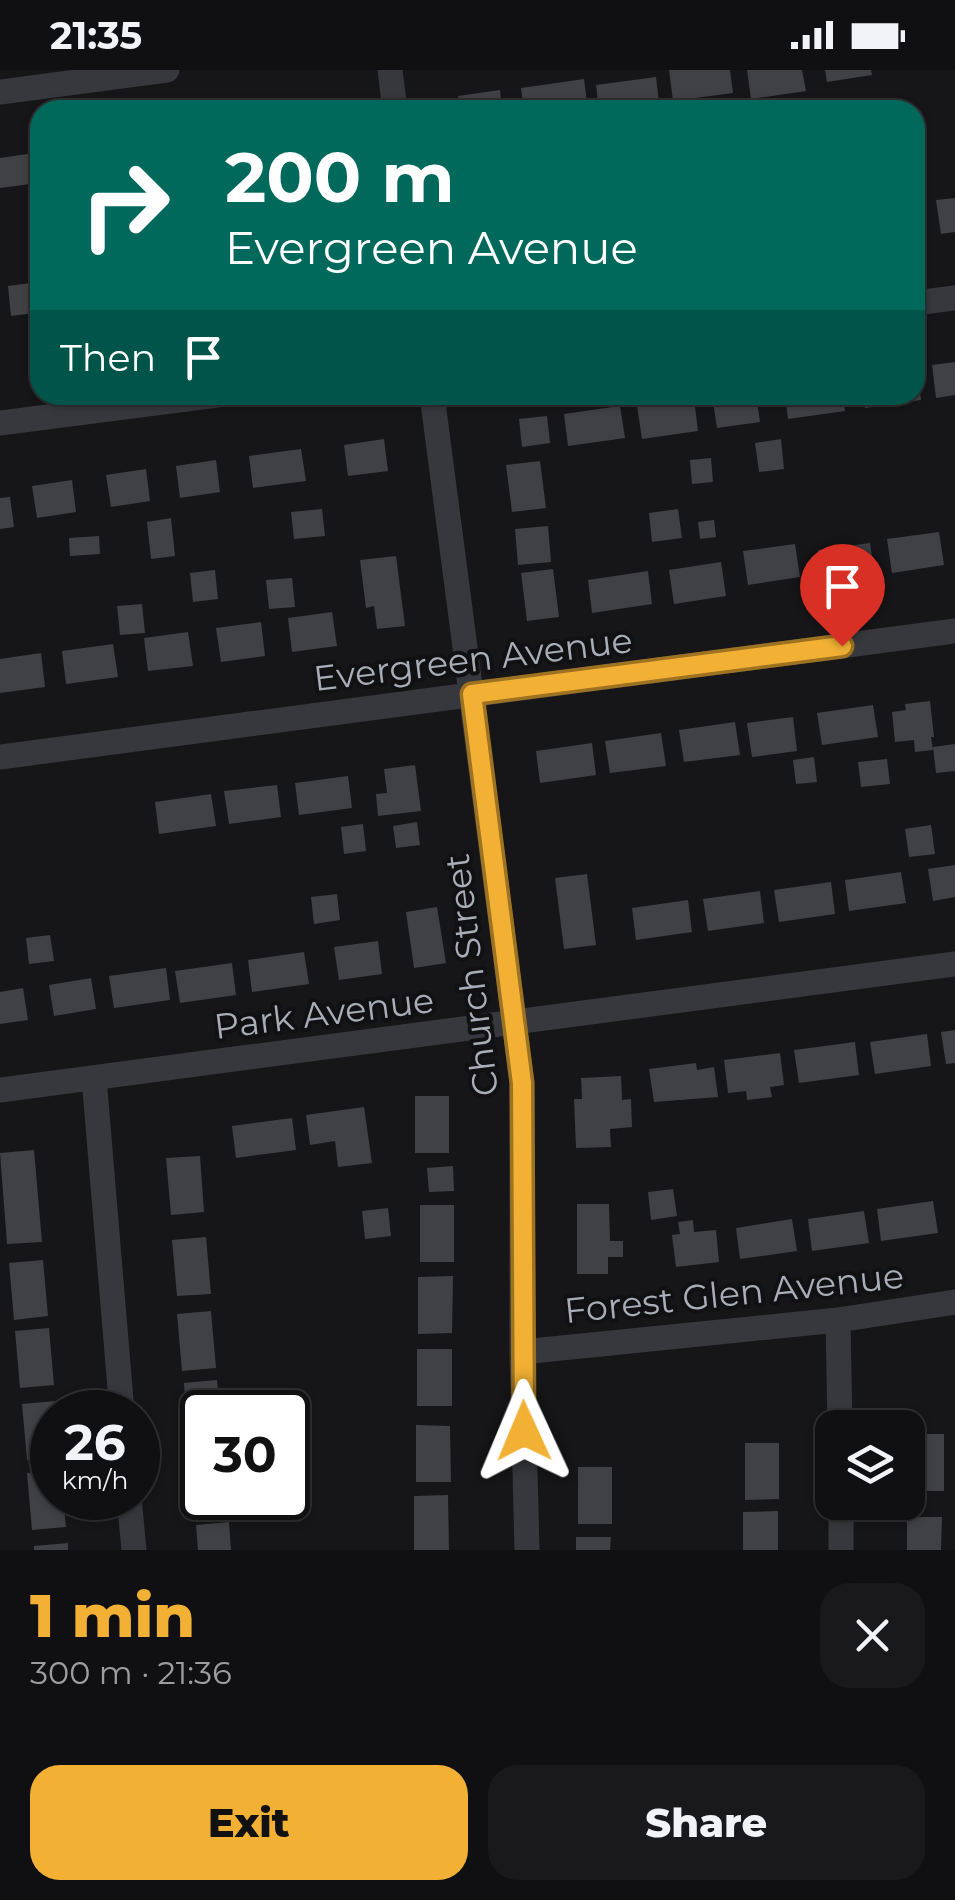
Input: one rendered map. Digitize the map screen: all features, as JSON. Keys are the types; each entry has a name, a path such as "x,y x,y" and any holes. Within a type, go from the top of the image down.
{"street":[{"path":"0,92 167,70"},
{"path":"390,70 394,100"},
{"path":"925,302 955,298"},
{"path":"0,422 136,405"},
{"name":"Church Street","path":"433,405 522,1083 527,1550"},
{"name":"Evergreen Avenue","path":"0,757 955,631"},
{"name":"Park Avenue","path":"0,1090 955,964"},
{"path":"94,1078 120,1390"},
{"name":"Forest Glen Avenue","path":"522,1352 838,1320 955,1302"},
{"path":"838,1320 840,1410"},
{"path":"132,1520 134,1550"},
{"path":"841,1520 841,1550"}],"building":[{"path":"669,70 730,70 733,93 673,100"},
{"path":"747,70 802,70 806,91 751,99"},
{"path":"825,70 871,70 872,75 827,82"},
{"path":"656,77 659,100 598,100 596,85"},
{"path":"584,79 587,100 523,100 521,88"},
{"path":"500,90 501,100 458,100 458,96"},
{"path":"30,154 30,184 0,188 0,158"},
{"path":"955,198 955,232 941,234 936,200"},
{"path":"30,283 30,314 11,316 8,286"},
{"path":"955,362 955,395 936,398 932,365"},
{"path":"695,405 698,431 642,439 637,406"},
{"path":"714,405 757,405 760,422 717,428"},
{"path":"786,405 844,405 845,411 788,419"},
{"path":"620,406 625,438 568,446 564,414"},
{"path":"547,416 550,443 522,447 519,419"},
{"path":"384,439 388,471 348,476 344,445"},
{"path":"781,439 784,469 759,472 755,443"},
{"path":"301,449 306,481 253,488 249,456"},
{"path":"711,458 713,482 692,484 690,460"},
{"path":"216,460 220,492 180,498 176,466"},
{"path":"540,461 546,508 512,512 506,465"},
{"path":"146,469 150,501 111,507 106,475"},
{"path":"72,480 76,512 37,518 32,486"},
{"path":"10,497 14,527 0,529 0,498"},
{"path":"322,509 325,536 294,539 291,512"},
{"path":"678,509 682,538 652,542 649,513"},
{"path":"171,518 175,556 151,559 147,522"},
{"path":"714,520 716,537 700,539 698,522"},
{"path":"548,526 551,562 518,565 515,529"},
{"path":"939,532 944,565 892,573 887,539"},
{"path":"99,536 100,554 70,556 69,538"},
{"path":"870,543 875,576 823,584 818,550"},
{"path":"795,544 800,577 748,585 743,551"},
{"path":"396,556 405,626 377,629 374,606 366,608 360,560"},
{"path":"721,562 726,596 674,604 669,570"},
{"path":"553,569 559,617 527,621 521,573"},
{"path":"215,570 218,599 193,602 190,573"},
{"path":"648,571 652,604 592,613 588,580"},
{"path":"292,578 295,607 269,609 266,580"},
{"path":"142,604 145,633 120,635 117,606"},
{"path":"332,612 337,646 292,652 288,618"},
{"path":"261,622 265,656 221,662 216,628"},
{"path":"188,632 193,666 148,671 144,638"},
{"path":"113,644 118,677 66,684 62,651"},
{"path":"41,653 45,687 0,693 0,659"},
{"path":"930,701 933,750 915,752 914,740 895,742 892,712 906,710 905,704"},
{"path":"873,705 878,737 822,745 817,713"},
{"path":"793,717 797,751 752,757 747,723"},
{"path":"735,722 740,755 684,762 679,730"},
{"path":"661,733 666,766 610,773 605,741"},
{"path":"592,743 596,775 540,783 536,751"},
{"path":"955,744 955,771 936,773 933,747"},
{"path":"814,757 817,782 796,784 793,760"},
{"path":"887,759 890,784 861,787 858,762"},
{"path":"415,765 421,811 378,816 376,794 387,793 384,769"},
{"path":"348,776 352,808 299,815 295,783"},
{"path":"277,785 281,817 229,824 224,791"},
{"path":"211,794 216,826 159,834 155,802"},
{"path":"417,822 420,845 396,848 393,826"},
{"path":"363,824 366,851 344,854 341,827"},
{"path":"931,825 935,854 909,857 905,829"},
{"path":"955,865 955,897 933,901 928,869"},
{"path":"901,872 906,903 849,911 845,880"},
{"path":"587,874 596,945 564,949 555,878"},
{"path":"831,882 835,914 779,922 774,890"},
{"path":"760,891 764,923 708,931 703,899"},
{"path":"337,894 340,920 314,924 311,897"},
{"path":"688,900 692,932 636,940 632,908"},
{"path":"437,907 446,963 414,968 406,912"},
{"path":"50,935 54,961 29,964 26,938"},
{"path":"378,941 382,974 339,980 334,947"},
{"path":"304,952 309,984 252,992 248,960"},
{"path":"232,963 236,995 180,1003 175,971"},
{"path":"166,968 170,1000 114,1008 109,976"},
{"path":"91,978 96,1009 54,1016 49,985"},
{"path":"23,988 28,1020 0,1024 0,992"},
{"path":"955,1030 955,1063 946,1064 941,1032"},
{"path":"927,1034 931,1066 875,1074 870,1042"},
{"path":"855,1042 859,1075 799,1083 794,1050"},
{"path":"780,1053 784,1085 770,1087 772,1097 747,1100 746,1091 728,1093 724,1060"},
{"path":"696,1063 697,1070 714,1067 718,1097 654,1102 649,1069"},
{"path":"621,1076 622,1100 631,1099 632,1127 610,1129 611,1147 576,1148 574,1099 582,1099 581,1078"},
{"path":"415,1096 449,1096 449,1153 415,1153"},
{"path":"364,1107 372,1163 338,1167 335,1141 310,1145 306,1115"},
{"path":"292,1118 296,1150 236,1158 232,1126"},
{"path":"34,1150 42,1242 7,1244 0,1153"},
{"path":"200,1156 204,1212 171,1215 166,1158"},
{"path":"453,1166 454,1191 429,1192 427,1168"},
{"path":"673,1189 677,1216 651,1220 648,1192"},
{"path":"933,1201 938,1233 881,1241 877,1209"},
{"path":"577,1204 609,1204 610,1241 623,1241 623,1257 608,1257 608,1274 577,1274"},
{"path":"420,1205 454,1205 454,1262 420,1262"},
{"path":"388,1208 391,1236 365,1239 362,1211"},
{"path":"864,1211 869,1243 812,1251 808,1219"},
{"path":"792,1219 797,1251 740,1259 736,1228"},
{"path":"693,1220 694,1232 716,1230 719,1262 676,1267 672,1235 680,1234 678,1222"},
{"path":"206,1237 211,1294 177,1296 172,1240"},
{"path":"43,1260 48,1316 14,1320 9,1263"},
{"path":"453,1276 452,1333 418,1334 418,1277"},
{"path":"211,1311 216,1368 182,1371 177,1314"},
{"path":"49,1328 54,1385 20,1388 15,1331"},
{"path":"417,1349 452,1349 452,1406 417,1406"},
{"path":"217,1380 218,1390 184,1390 184,1383"},
{"path":"30,1403 30,1460 27,1460 22,1404"},
{"path":"416,1425 450,1426 451,1482 416,1482"},
{"path":"925,1434 944,1434 944,1491 925,1491"},
{"path":"745,1443 779,1443 779,1499 745,1500"},
{"path":"578,1467 612,1467 612,1524 578,1524"},
{"path":"448,1495 449,1550 414,1550 414,1496"},
{"path":"778,1511 778,1550 743,1550 743,1512"},
{"path":"942,1517 941,1550 907,1550 907,1520"},
{"path":"31,1520 65,1520 66,1527 32,1530"},
{"path":"229,1522 231,1550 198,1550 196,1525"},
{"path":"576,1537 611,1537 610,1550 576,1550"},
{"path":"68,1543 68,1550 34,1550 34,1546"}],"route":[{"path":"524,1431 522,1083 472,694 842,646"}]}
